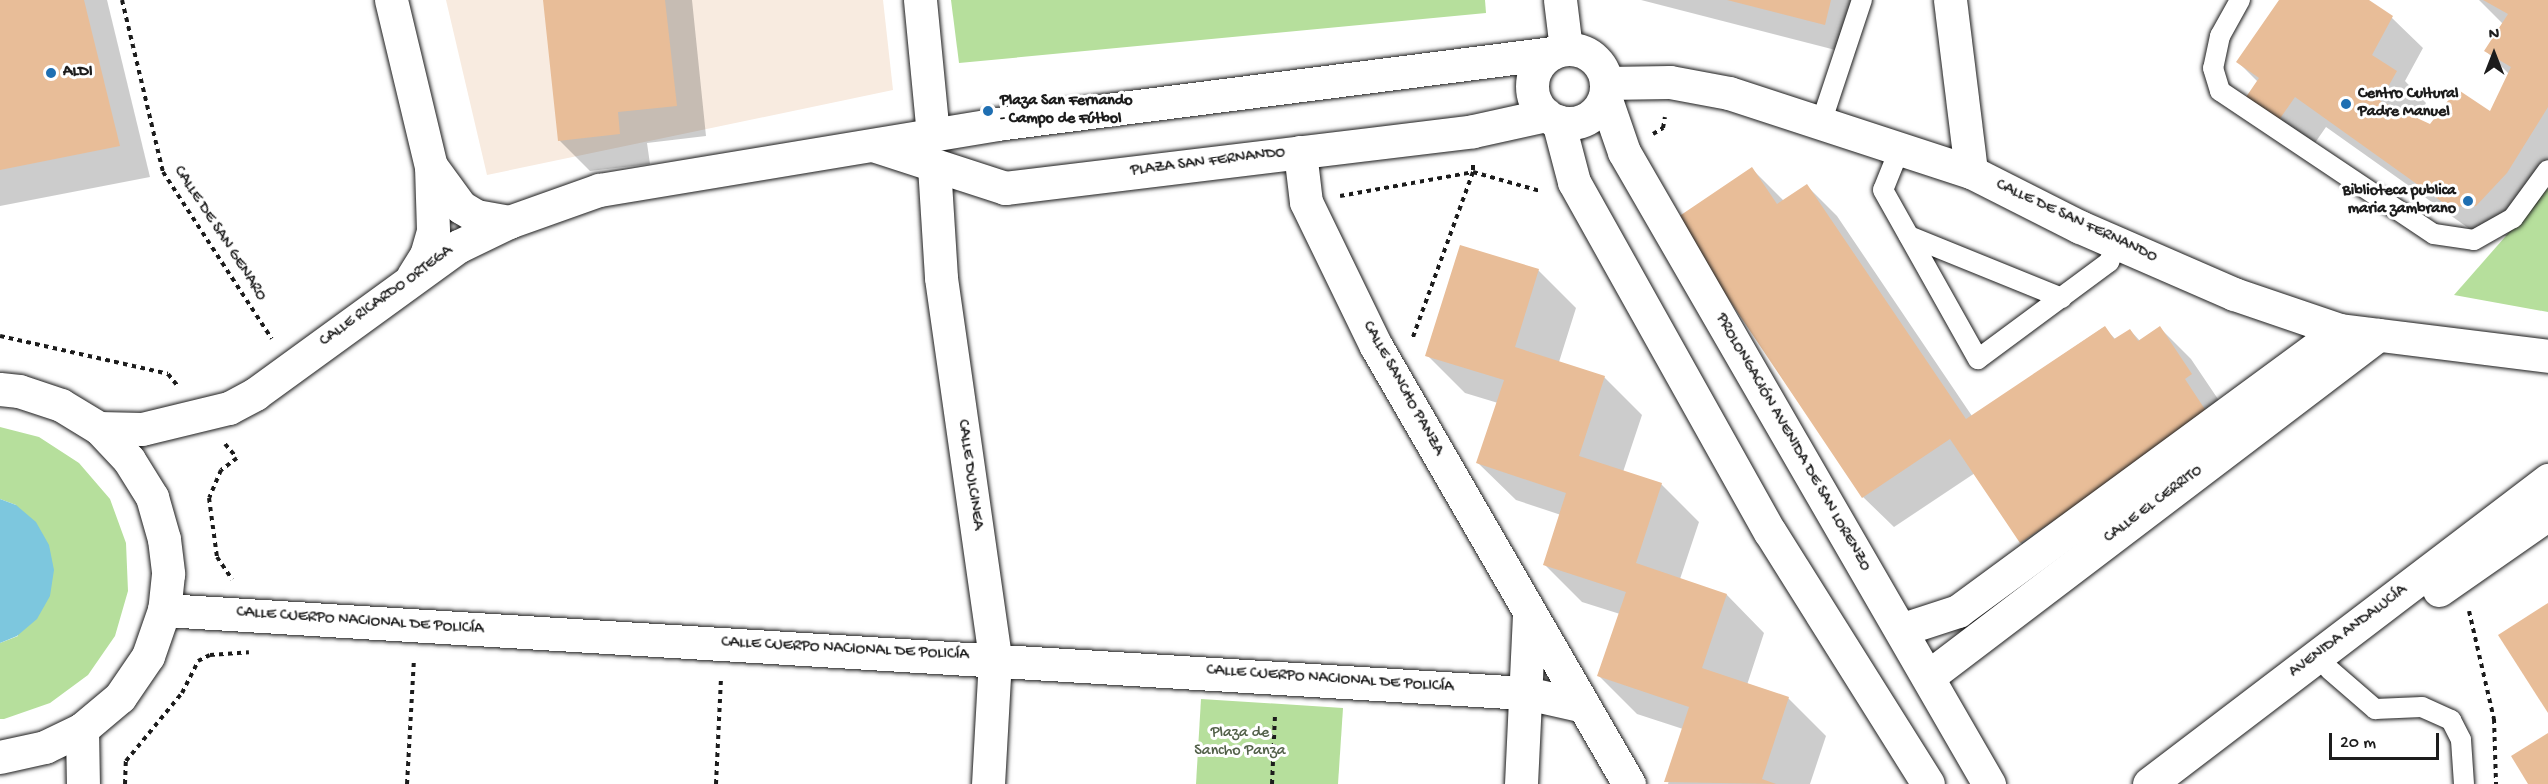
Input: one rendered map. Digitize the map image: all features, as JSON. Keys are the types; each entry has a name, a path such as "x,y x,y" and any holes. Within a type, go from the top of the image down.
{"street":[{"path":"391,0 431,166 433,231 426,255 413,276"},
{"path":"920,0 933,134 1559,51 1593,57 1606,90 1598,110 1587,119 1573,123 1552,118"},
{"path":"1559,51 1560,0"},
{"path":"1950,0 1971,172"},
{"path":"1559,51 1541,62 1532,90 1552,118 1574,182 1770,532 1929,784"},
{"name":"CALLE DE SAN FERNANDO","path":"1606,90 1670,82 1700,87 1730,93 1900,148 1971,172 2117,243 2234,294 2340,330 2548,356"},
{"name":"PROLONGACIÓN AVENIDA DE SAN LORENZO","path":"1606,90 1624,152 1903,629 1989,784"},
{"name":"PLAZA SAN FERNANDO","path":"876,146 1005,189 1552,118"},
{"name":"CALLE RICARDO ORTEGA","path":"99,428 142,429 202,416 255,394 413,276 459,246 509,222 598,190 876,146 933,134"},
{"name":"CALLE SANCHO PANZA","path":"1300,152 1306,202 1397,383 1529,616 1629,784"},
{"path":"431,166 461,207 476,216 509,222"},
{"name":"CALLE DULCINEA","path":"934,166 940,278 995,659 988,784"},
{"name":"CALLE EL CERRITO","path":"1903,629 1958,610 2340,330"},
{"name":"CALLE EL CERRITO","path":"1929,676 2378,335"},
{"path":"0,389 19,391 61,405 99,428 129,460 152,497 164,539 168,574 164,610 148,656 120,697 82,729 45,747 0,757"},
{"name":"AVENIDA ANDALUCÍA","path":"2149,784 2548,480"},
{"name":"AVENIDA ANDALUCÍA","path":"2184,784 2330,670 2454,579 2548,514"},
{"name":"CALLE CUERPO NACIONAL DE POLICÍA","path":"164,610 1527,693 1584,706"},
{"path":"1521,784 1529,616"},
{"path":"82,729 83,784"}],"lane":[{"path":"1821,123 1862,0"},
{"path":"2240,0 2220,36 2213,68 2220,91 2434,234 2474,240 2513,218 2548,170"},
{"path":"1900,148 1883,190 1978,359 2109,262 2117,243"},
{"path":"1909,236 2062,298"},
{"path":"2330,670 2375,709 2422,707 2451,720 2461,740 2464,784"}],"path":[{"name":"CALLE DE SAN GENARO","path":"122,0 163,172 290,368"},
{"path":"1306,202 1473,172 1397,383"},
{"path":"2454,579 2468,602 2494,719 2496,784"},
{"path":"407,784 416,626"},
{"path":"716,784 723,644"},
{"path":"1272,784 1277,677"}],"shaded area":[{"path":"446,0 883,0 893,90 487,175"}],"green space":[{"path":"951,0 1485,0 1486,13 959,63"},
{"path":"2548,188 2548,312 2454,295"},
{"path":"0,427 39,437 79,463 110,499 126,543 128,591 115,636 88,675 50,703 4,719 0,719 0,643 18,636 16,505 0,499"},
{"name":"Plaza de Sancho Panza","path":"1201,699 1343,708 1338,784 1196,784"}],"water":[{"path":"0,499 16,505 36,522 49,545 54,570 50,596 37,619 17,636 0,643"}],"building":[{"name":"ALDI","path":"0,0 84,0 120,146 0,170"},
{"path":"543,0 665,0 677,106 618,112 620,134 558,141"},
{"path":"1727,0 1831,0 1825,25"},
{"name":"Centro Cultural Padre Manuel","path":"2279,0 2369,0 2393,16 2372,55 2397,71 2380,101 2430,124 2457,89 2490,111 2511,67 2484,51 2508,14 2483,0 2548,0 2548,107 2507,173 2476,206 2449,207 2295,97 2279,120 2246,97 2259,78 2236,62"},
{"path":"1752,167 1777,204 1807,184 1966,419 2105,326 2114,339 2130,329 2138,341 2160,326 2192,374 2185,379 2210,417 2020,543 1950,439 1862,498 1675,219"},
{"path":"1460,245 1539,269 1515,347 1605,376 1579,456 1662,483 1636,563 1727,594 1702,668 1789,697 1762,779 1776,784 1664,782 1689,707 1597,676 1626,592 1543,565 1566,493 1476,463 1504,380 1425,356"},
{"path":"2548,603 2548,713 2498,635"},
{"path":"2548,733 2548,784 2528,784 2511,756"}],"place":[{"name":"ALDI","path":"51,73"},
{"name":"Centro Cultural Padre Manuel","path":"2346,104"},
{"name":"Plaza San Fernando - Campo de Fútbol","path":"988,111"},
{"name":"Biblioteca publica maria zambrano","path":"2468,201"}]}
